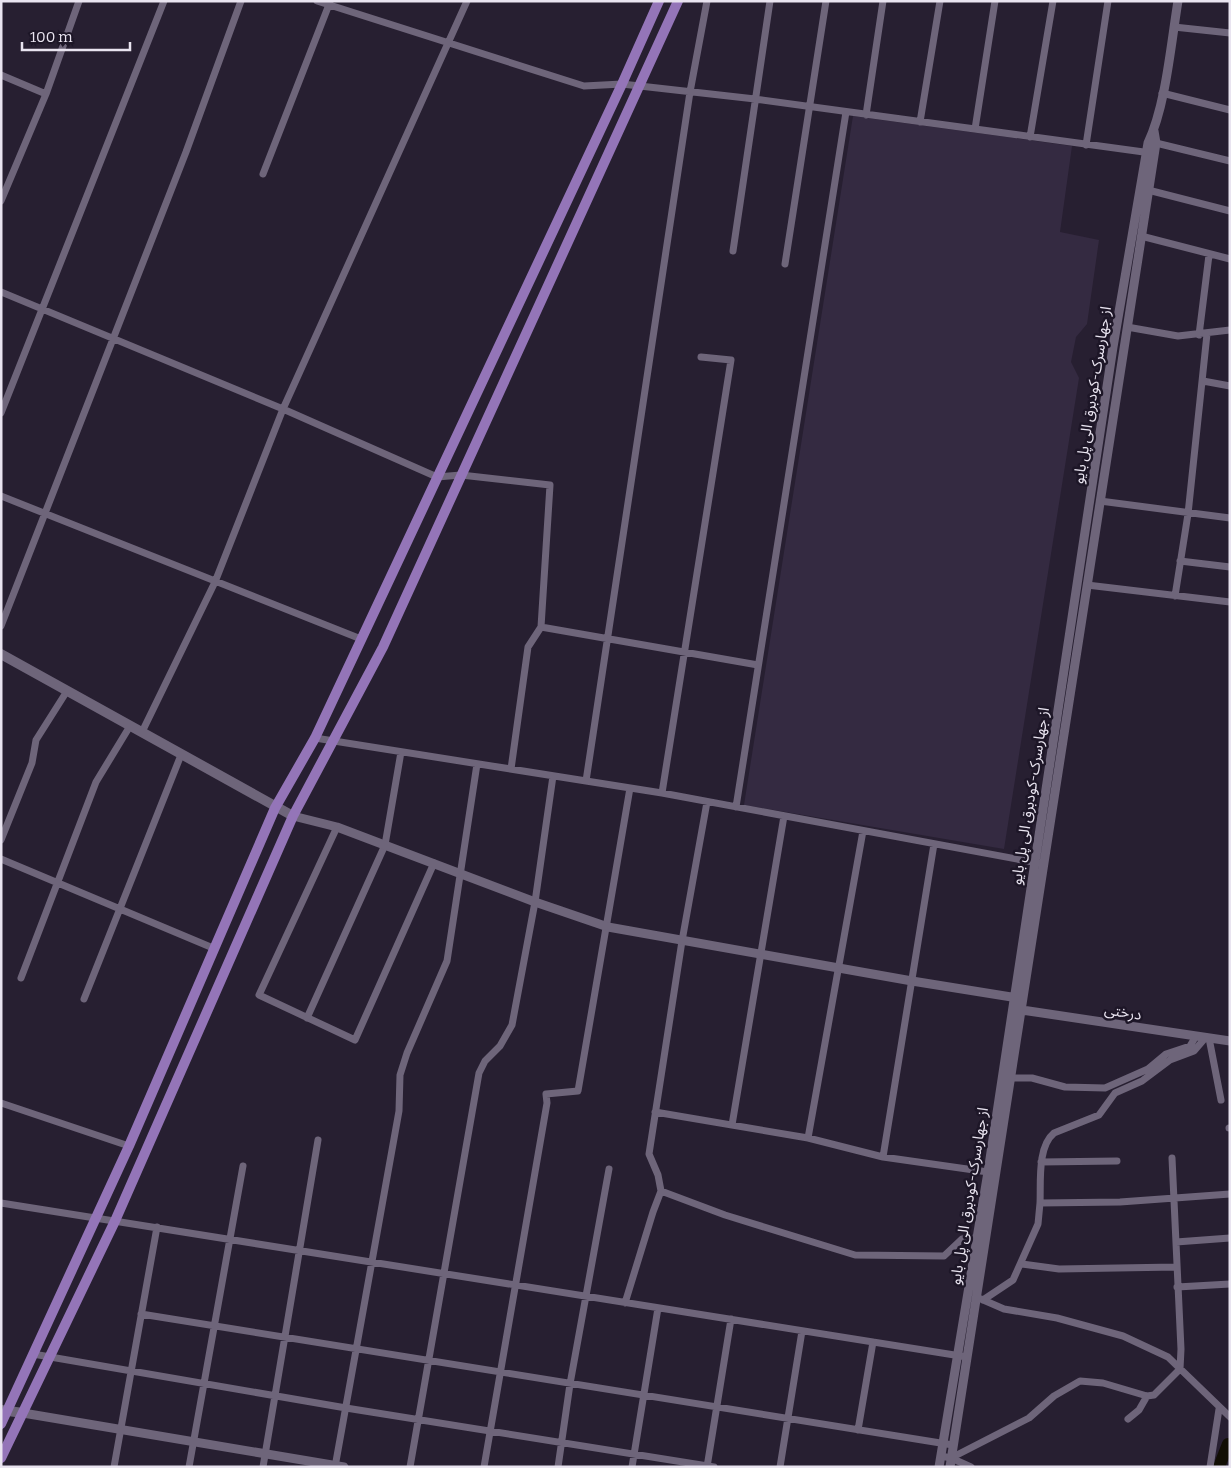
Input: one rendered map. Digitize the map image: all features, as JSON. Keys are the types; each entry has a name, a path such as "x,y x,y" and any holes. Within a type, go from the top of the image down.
{"main road":[{"path":"1,1424 4,1410 33,1354 129,1146 275,808 315,738 622,84 658,1"},
{"path":"1,1458 114,1221 293,816 383,647 678,1"},
{"path":"1,654 275,808 293,816"},
{"path":"4,1410 22,1414"}],"street":[{"path":"1,201 46,94 79,1"},
{"path":"1,413 164,1"},
{"path":"1,626 186,152 241,1"},
{"path":"317,1 584,86 622,84 755,99 1150,153"},
{"path":"142,732 216,582 283,409 467,1"},
{"path":"586,781 690,92 707,1"},
{"path":"733,251 770,1"},
{"path":"785,264 826,1"},
{"path":"866,115 883,1"},
{"path":"920,122 940,1"},
{"path":"975,129 995,1"},
{"path":"1030,137 1053,1"},
{"path":"1086,144 1108,1"},
{"name":"از جهارسرک-کودبرق الی پل بایو","path":"951,1462 977,1238 1018,998 1116,331 1178,1"},
{"path":"263,174 329,4"},
{"path":"1174,27 1230,33"},
{"path":"1,75 46,94"},
{"path":"1162,93 1230,110"},
{"path":"736,807 846,112"},
{"name":"از جهارسرک-کودبرق الی پل بایو","path":"1038,863 1100,501 1148,190 1150,153 1156,143 1154,130"},
{"path":"1156,143 1230,161"},
{"path":"1148,190 1230,212"},
{"path":"1141,236 1230,259"},
{"path":"1199,335 1209,255"},
{"path":"1,292 283,409 437,477 461,475 550,485 541,627 528,647 511,769"},
{"path":"1127,327 1178,336 1230,330"},
{"path":"1175,596 1188,514 1207,334"},
{"path":"662,793 731,360 701,357"},
{"path":"1203,381 1230,386"},
{"path":"1,496 361,639"},
{"path":"1100,501 1230,518"},
{"path":"1180,561 1230,567"},
{"path":"1086,585 1230,602"},
{"path":"541,627 758,665"},
{"path":"1,840 32,762 36,740 67,691"},
{"path":"21,978 96,782 130,726"},
{"path":"315,738 662,793 1038,863"},
{"path":"308,1018 385,845 401,752"},
{"path":"84,999 180,755"},
{"path":"22,1414 338,1466 356,1349 399,1111 400,1075 407,1053 447,961 477,764"},
{"path":"410,1467 442,1274 479,1072 484,1061 500,1046 512,1025 534,902 553,776"},
{"path":"484,1467 547,1103 546,1094 578,1091 608,927 630,788"},
{"path":"626,1303 661,1191 658,1175 649,1154 682,942 707,802"},
{"path":"293,816 337,827 460,872 534,902 608,927 682,942 1018,998"},
{"path":"732,1125 784,816"},
{"path":"337,827 259,994 356,1040 434,863"},
{"path":"808,1138 863,831"},
{"path":"883,1157 934,844"},
{"path":"1,860 213,948"},
{"name":"از جهارسرک-کودبرق الی پل بایو","path":"939,1467 962,1356 980,1298 1010,1078 1016,1009"},
{"name":"درختی","path":"1016,1009 1230,1041"},
{"path":"1010,1078 1032,1078 1065,1087 1105,1088 1148,1070 1166,1054 1190,1046 1196,1036"},
{"path":"980,1298 1013,1280 1022,1264 1038,1224 1041,1162 1048,1138 1054,1133 1099,1116 1115,1094 1142,1081 1170,1060 1194,1051 1208,1038"},
{"path":"1208,1038 1221,1100"},
{"path":"1138,1074 1142,1081"},
{"path":"1,1103 129,1146"},
{"path":"655,1112 808,1138 883,1157 988,1172"},
{"path":"263,1467 318,1140"},
{"path":"951,1462 1029,1418 1054,1396 1080,1381 1103,1383 1147,1396 1154,1395 1180,1369 1182,1349 1177,1287 1172,1158"},
{"path":"1041,1162 1117,1161"},
{"path":"189,1467 243,1166"},
{"path":"558,1467 570,1384 609,1169"},
{"path":"661,1191 725,1215 867,1256 944,1256 962,1239 977,1238"},
{"path":"1040,1203 1120,1202 1230,1194"},
{"path":"1,1203 962,1356"},
{"path":"114,1467 156,1227"},
{"path":"1176,1242 1230,1238"},
{"path":"1022,1264 1059,1269 1176,1267"},
{"path":"1177,1287 1230,1284"},
{"path":"980,1298 1004,1309 1057,1318 1123,1336 1168,1357 1219,1409 1230,1417"},
{"path":"632,1467 658,1308"},
{"path":"141,1314 953,1445"},
{"path":"33,1354 418,1420 709,1466 731,1319"},
{"path":"780,1467 802,1331"},
{"path":"858,1430 872,1342"},
{"path":"1128,1419 1139,1410 1147,1396"},
{"path":"1210,1467 1219,1409"},
{"path":"941,1456 951,1462 971,1467"}],"shaded area":[{"path":"853,116 1072,146 1060,232 1099,240 1087,324 1076,337 1071,362 1079,378 1004,849 744,805"}],"waterway":[{"path":"1219,1467 1228,1444"}]}
